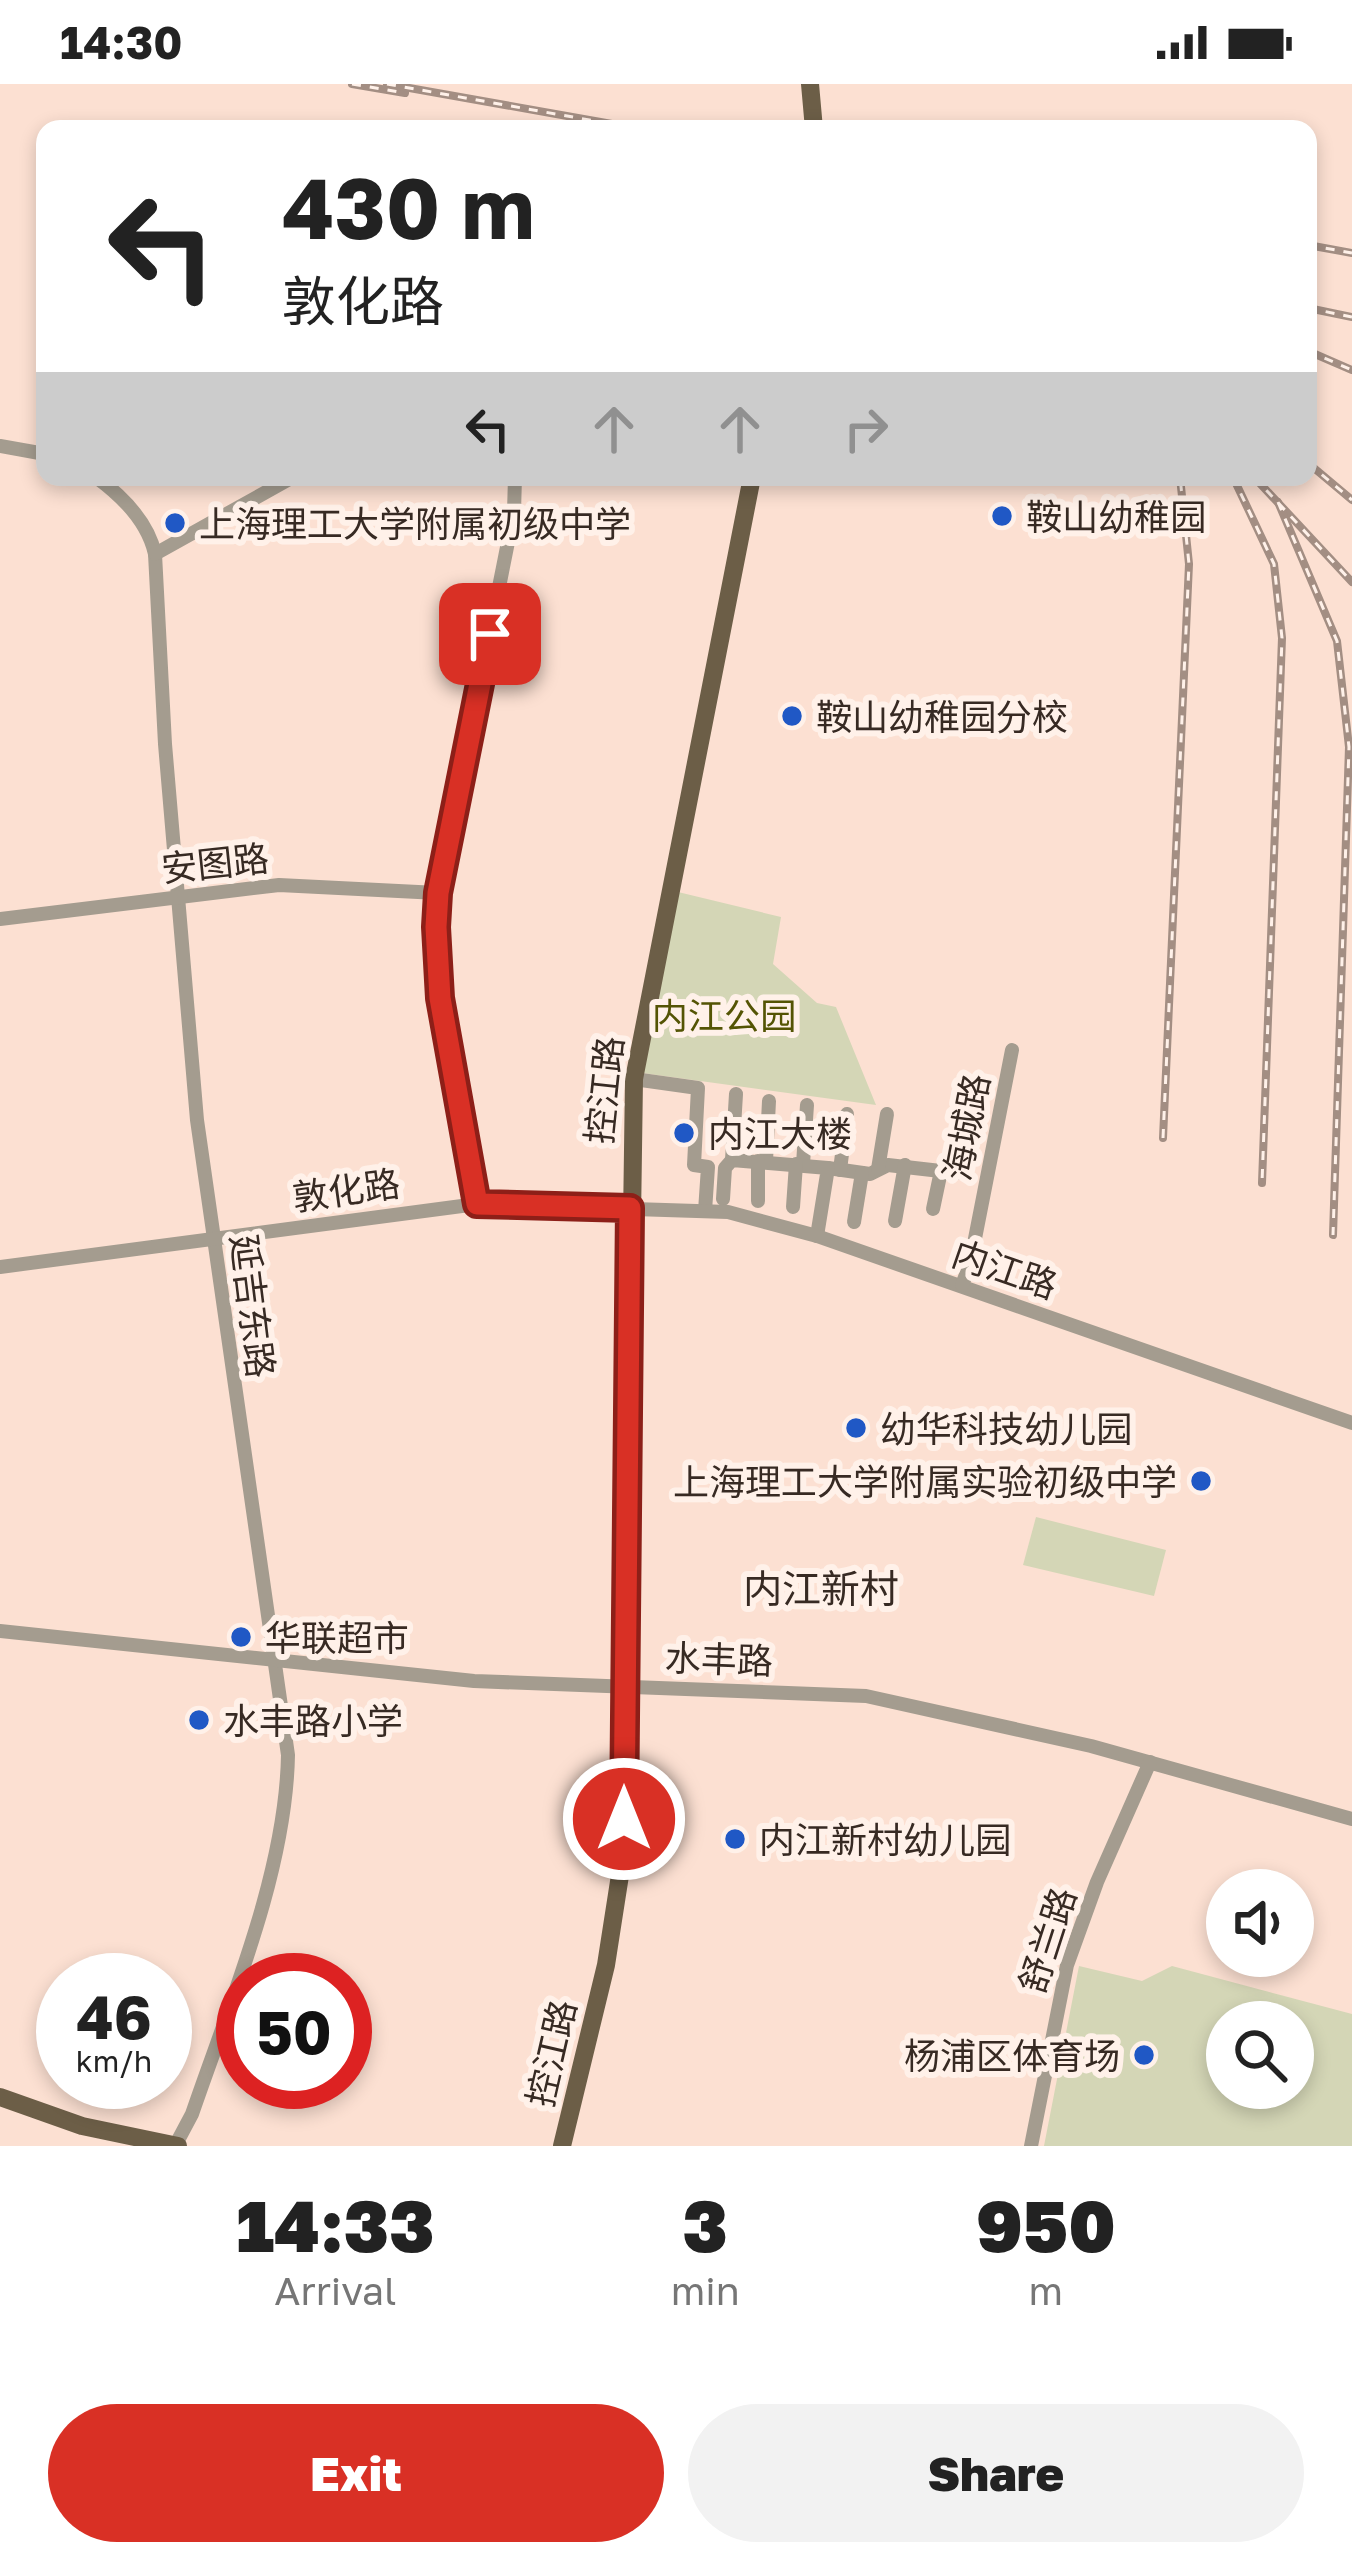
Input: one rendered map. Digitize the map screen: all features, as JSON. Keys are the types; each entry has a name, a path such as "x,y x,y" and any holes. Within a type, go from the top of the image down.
{"main road":[{"path":"811,84 813,120"},
{"name":"控江路","path":"562,2146 620,1888 634,1079 750,486"},
{"path":"0,2097 82,2126 177,2146"},
{"path":"0,2109 60,2132 116,2146"}],"street":[{"path":"0,446 36,452"},
{"name":"延吉东路","path":"106,486 147,530 155,554 192,1075 288,1755 288,1788 277,1848 216,2044 177,2146"},
{"path":"155,554 277,486"},
{"path":"477,1204 440,998 438,893 508,544 514,486"},
{"name":"安图路","path":"0,920 279,885 438,893"},
{"name":"海城路","path":"962,1286 1012,1050"},
{"path":"634,1079 698,1088 694,1165 708,1167 705,1211"},
{"path":"723,1199 736,1094"},
{"path":"758,1201 769,1102"},
{"path":"793,1207 807,1105"},
{"path":"817,1236 847,1114"},
{"path":"854,1222 887,1114"},
{"path":"731,1160 870,1171 888,1165 958,1173"},
{"path":"895,1221 905,1166"},
{"path":"933,1209 941,1171"},
{"name":"敦化路","path":"0,1267 477,1204 630,1208"},
{"name":"内江路","path":"630,1208 759,1217 1352,1423"},
{"name":"水丰路","path":"0,1631 474,1681 866,1696 1150,1762 1352,1819"},
{"name":"舒兰路","path":"1031,2146 1066,1965 1150,1762"}],"green space":[{"name":"内江公园","path":"678,892 781,917 773,964 817,1003 836,1007 876,1105 642,1073"},
{"path":"1036,1517 1166,1550 1154,1596 1023,1565"},
{"name":"杨浦区体育场","path":"1079,1966 1142,1981 1172,1966 1303,2001 1206,2001 1206,2109 1314,2109 1314,2004 1352,2014 1352,2146 1044,2146"}],"railway":[{"path":"352,84 405,93"},
{"path":"387,84 589,120"},
{"path":"1317,247 1352,253"},
{"path":"1317,310 1352,317"},
{"path":"1317,355 1352,370"},
{"path":"1317,471 1352,500"},
{"path":"1163,1138 1189,564 1181,486"},
{"path":"1237,486 1274,564 1282,638 1262,1183"},
{"path":"1262,486 1352,582"},
{"path":"1278,502 1337,641 1349,747 1333,1235"}],"place":[{"name":"鞍山幼稚园","path":"1002,516"},
{"name":"上海理工大学附属初级中学","path":"175,523"},
{"name":"鞍山幼稚园分校","path":"792,716"},
{"name":"内江大楼","path":"684,1133"},
{"name":"幼华科技幼儿园","path":"856,1428"},
{"name":"上海理工大学附属实验初级中学","path":"1201,1481"},
{"name":"华联超市","path":"241,1637"},
{"name":"水丰路小学","path":"199,1720"},
{"name":"内江新村幼儿园","path":"735,1839"},
{"name":"杨浦区体育场","path":"1144,2055"}],"district":[{"name":"内江新村","path":"821,1588"}],"route":[{"path":"490,634 438,893 437,972 477,1204 630,1208 624,1819"}]}
